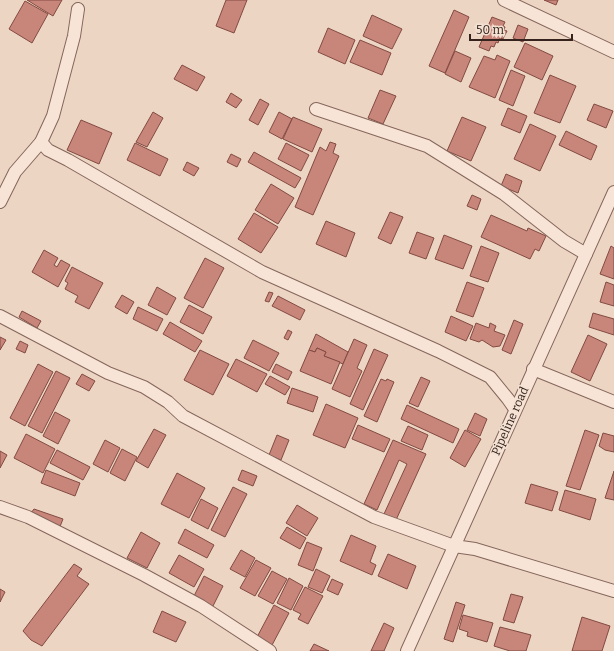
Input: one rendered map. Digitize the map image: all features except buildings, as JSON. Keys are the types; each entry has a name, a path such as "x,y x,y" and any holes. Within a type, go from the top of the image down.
{"street":[{"path":"504,0 614,52"},
{"path":"0,202 15,172 40,142 53,116 74,36 78,9"},
{"path":"316,109 427,146 504,194 564,241 586,254"},
{"path":"40,142 48,150 68,160 262,272 431,348 490,377 515,409"},
{"name":"Pipeline road","path":"407,651 614,192"},
{"path":"0,316 108,373 144,387 168,402 183,416 374,517 454,546 475,549 614,591"},
{"path":"533,370 614,402"},
{"path":"0,507 28,517 144,575 201,606 270,651"}]}
